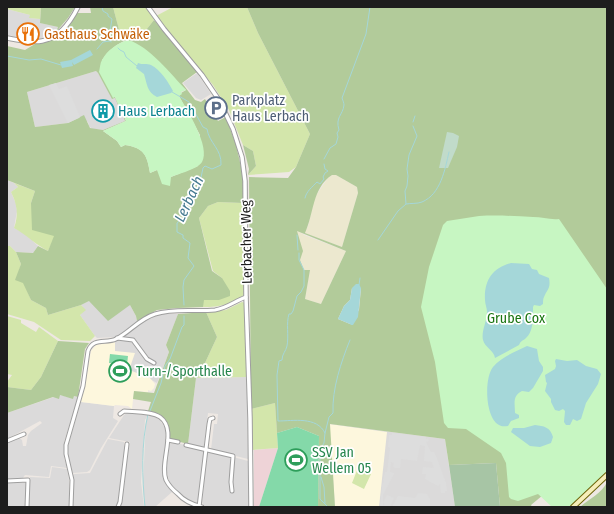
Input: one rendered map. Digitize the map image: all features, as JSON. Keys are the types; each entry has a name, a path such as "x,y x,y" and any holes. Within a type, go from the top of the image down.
{"main road":[{"path":"573,507 607,475"}],"street":[{"path":"7,38 42,41 51,38 62,30 78,7"},
{"name":"Lerbacher Weg","path":"150,8 202,75 219,100 233,129 242,157 245,174 246,297 251,507"},
{"path":"117,338 138,322 154,314 170,311 224,308 246,297"},
{"path":"71,507 72,480 66,454 66,445 83,386 88,351 94,343 117,338 133,340 147,359 154,363"},
{"path":"120,414 124,411 148,413 161,418 168,431 165,467 167,481 173,490 181,497 200,507 209,424 210,419 213,418"},
{"path":"7,441 24,434"},
{"path":"168,440 178,442"},
{"path":"118,507 120,502 127,444"},
{"path":"186,444 232,456 232,491"},
{"path":"7,481 28,480 27,507"}],"shaded area":[{"path":"7,9 30,15 30,18 40,19 41,23 58,27 56,32 39,39 7,35"},
{"path":"96,71 113,99 115,98 125,121 103,130 92,129 88,122 79,118 68,123 35,127 27,92"},
{"path":"197,73 211,94 201,100 196,98 183,83"},
{"path":"56,83 59,89 67,86 80,117 79,118 68,123 49,85"},
{"name":"Parkplatz Haus Lerbach","path":"214,97 225,116 218,120 207,101"},
{"path":"332,175 336,175 357,187 358,193 342,247 304,233 308,226 314,200 328,178"},
{"path":"7,180 14,183 18,187 11,192 17,211 14,228 24,233 38,246 33,253 16,252 10,246 7,246"},
{"path":"297,230 304,235 346,251 321,304 305,299 310,270 304,270 300,260"},
{"path":"89,301 130,305 137,321 142,323 153,316 162,314 178,314 166,345 169,352 157,383 129,370 115,351 114,337 97,338 95,336 80,315 85,310 81,305"},
{"path":"115,342 115,351 135,353 129,370 150,378 155,384 154,388 151,391 148,390 148,392 134,391 132,409 128,406 81,402 91,351 96,345"},
{"path":"247,377 248,459 211,450 214,424 217,424 218,414 208,413 204,448 188,444 196,378"},
{"path":"60,395 73,398 74,396 78,397 64,442 64,458 67,468 51,466 49,477 25,475 22,479 7,480 7,443 19,438 22,440 23,446 26,446 28,435 42,423 40,421 7,439 7,413"},
{"path":"81,402 114,406 113,418 118,421 101,448 90,470 87,472 73,473 68,456 68,446"},
{"path":"127,413 148,415 145,420 141,482 144,507 119,507 122,497 128,447 130,442 109,438 124,415"},
{"path":"149,415 159,419 166,429 163,474 166,483 172,492 155,507 145,507 143,482 146,421"},
{"path":"329,424 445,439 455,507 335,507"},
{"path":"329,424 387,432 379,507 335,507"},
{"path":"392,433 426,437 426,439 428,438 429,441 426,442 431,452 434,452 437,458 446,483 447,491 445,491 445,493 441,493 440,484 438,486 425,479 426,474 422,474 423,467 434,468 432,462 424,461 425,446 420,445 417,461 401,459 400,468 395,468 393,466 394,463 391,462 390,472 394,474 383,495 383,503 387,495 394,498 390,507 380,507 382,485 385,472 387,472 390,448 388,447 389,435 392,435"},
{"path":"108,439 124,442 125,446 120,497 116,507 73,507 74,474 90,473"},
{"path":"170,443 177,443 204,451 197,503 188,500 171,486 166,469"},
{"path":"278,448 259,507 254,507 254,450"},
{"path":"211,451 248,461 249,507 208,507 203,505 202,502 207,454"},
{"path":"52,467 67,469 69,480 69,507 29,507 30,477 50,478"},
{"path":"7,482 26,483 26,507 7,507"},
{"path":"418,493 427,494 430,499 430,507 392,507 398,496 415,498"}],"green space":[{"path":"7,7 41,7 40,19 29,18 30,15 7,9"},
{"path":"41,7 75,7 56,32 58,27 40,23"},
{"path":"90,7 113,7 121,37 139,39 154,20 197,72 182,83 195,100 201,102 205,99 218,121 226,117 236,145 243,175 243,203 218,202 208,206 199,218 212,271 222,278 230,291 230,296 219,300 204,300 203,307 157,310 137,321 130,305 108,321 89,301 81,305 48,315 46,308 31,300 23,283 15,280 21,264 16,252 33,253 38,246 48,251 54,236 32,230 31,203 35,191 7,180 7,46 25,50 35,44 55,39 66,29 77,13 91,13","holes":["128,40 186,90 179,96 200,135 198,166 171,177 157,170 150,173 148,161 144,153 131,146 125,145 121,147 117,141 103,131 126,121 115,97 102,60 113,48","96,71 112,99 115,98 125,121 103,130 90,128 84,115 68,123 35,127 27,92"]},
{"path":"113,7 146,7 154,20 139,39 121,37"},
{"path":"173,7 247,7 258,33 310,134 296,167 289,172 248,175 256,166 253,151 243,145 229,110 213,85 156,16"},
{"path":"247,7 607,7 607,469 543,495 531,505 532,507 500,507 496,463 449,465 445,439 330,424 335,507 318,507 319,436 297,427 277,433 275,403 251,409 249,177 288,178 296,167 310,134 258,33","holes":["332,175 336,175 357,187 358,193 342,247 305,233 317,194 325,180","297,231 346,251 321,304 305,299 310,270 304,270 300,260 303,251","352,288 361,288 359,310 350,324 338,319 344,306 350,300"]},
{"path":"128,40 136,43 152,54 186,90 181,92 182,94 179,96 201,138 204,155 202,162 200,165 192,169 171,177 170,186 162,184 157,170 150,173 148,161 144,153 131,146 125,145 121,147 117,141 103,131 126,121 115,97 113,98 99,72 101,63 104,56 110,50 120,43"},
{"path":"447,132 459,136 457,147 448,168 439,168"},
{"path":"243,145 253,151 256,166 248,175 249,169"},
{"path":"14,183 35,191 31,203 55,236 48,251 14,228 17,210 11,192 18,187"},
{"path":"218,202 243,203 244,295 224,305 203,307 203,300 219,300 222,278 213,271 199,218 208,206"},
{"name":"Grube Cox","path":"479,216 513,216 559,219 607,289 607,471 569,507 552,507 538,494 518,501 511,499 509,497 506,463 501,453 466,429 448,428 444,423 435,362 421,307 429,267 443,225 447,221"},
{"path":"7,246 10,246 16,252 21,264 19,271 31,300 46,308 48,315 81,305 86,310 80,315 95,336 90,341 61,340 34,322 7,314"},
{"path":"242,302 245,303 247,377 198,378 217,337 206,312 226,310"},
{"path":"206,312 217,337 198,378 196,378 188,444 169,439 169,427 162,416 148,411 151,402 133,399 134,391 154,393 169,352 166,345 178,314"},
{"path":"7,316 21,320 21,323 36,332 39,327 58,341 41,377 31,390 7,387 7,382 12,375 7,374"},
{"path":"58,341 89,343 85,349 78,397 74,396 73,399 60,395 59,399 53,397 7,413 7,387 31,390 41,377"},
{"path":"110,354 128,356 127,365 109,363"},
{"path":"275,403 278,448 252,450 251,409"},
{"name":"SSV Jan Wellem 05","path":"297,427 319,436 318,507 259,507 278,448 277,433"},
{"path":"496,463 500,507 455,507 449,465"},
{"path":"358,468 371,474 364,489 352,483"},
{"path":"607,482 607,507 580,507 599,493"}],"water":[{"path":"90,50 93,55 74,65 72,62 73,66 62,68 60,62 71,60"},
{"path":"138,63 149,64 158,70 164,76 173,91 157,97 151,93 144,74 136,68"},
{"path":"511,263 529,264 532,269 537,270 539,274 549,278 549,284 543,304 540,306 534,305 533,307 532,323 529,335 521,341 519,345 495,358 483,340 487,312 485,300 486,287 490,276 494,272 504,265"},
{"path":"356,284 359,284 361,288 358,317 353,325 351,325 338,319 344,306 350,300 352,288"},
{"path":"527,346 537,349 539,361 543,367 543,371 529,392 522,391 515,398 515,413 519,415 519,418 511,421 508,426 501,426 494,421 491,415 487,398 490,372 500,360"},
{"path":"556,359 567,361 577,360 586,366 597,369 601,374 598,384 586,403 581,419 577,421 573,419 570,425 566,425 564,422 565,411 563,409 559,411 555,410 551,399 545,391 547,383 545,375 555,369"},
{"path":"535,425 544,427 550,431 553,437 551,443 540,447 530,446 511,432 513,428 524,428"}],"waterway":[{"name":"Lerbach","path":"102,7 103,11 112,19 109,37 111,42"},
{"path":"324,159 330,148 336,144 338,137 337,133 339,130 338,122 344,105 342,98 366,34 370,7"},
{"path":"97,49 103,42 110,41"},
{"name":"Lerbach","path":"118,48 124,52 126,57 137,66"},
{"path":"7,56 29,60 41,59 61,65"},
{"name":"Lerbach","path":"172,92 189,102 203,127 207,129 208,134 218,150 221,159 221,165 212,169 205,166 203,168 199,187 192,192 187,200 183,213 184,217 177,223 177,232 183,235 183,238 190,243 188,258 194,266 184,280 184,305"},
{"path":"413,122 415,116"},
{"path":"378,240 398,211 406,204 405,191 407,186 409,155 417,136 413,126"},
{"path":"406,204 422,202 434,193 441,180 449,152"},
{"path":"305,198 313,186 317,182 320,184 324,179 323,177 328,171 325,169 324,164"},
{"path":"297,235 298,250"},
{"path":"299,253 299,260 304,270 304,286 297,296 293,311 289,314 287,346 282,360 279,361 277,375 278,421 297,420 311,422 316,424 325,433"},
{"path":"359,285 360,278"},
{"name":"Lerbach","path":"150,411 161,383 165,366 170,359 184,325 184,316"},
{"path":"320,466 320,450 324,443 329,417 333,413 334,395 338,376 343,357 350,340"},
{"name":"Lerbach","path":"145,507 143,460 144,437 148,414"},
{"path":"320,471 320,499 328,507"},
{"path":"321,477 324,487 325,503"}],"place":[{"name":"Gasthaus Schwäke","path":"28,34"},
{"name":"Parkplatz Haus Lerbach","path":"216,108"},
{"name":"Haus Lerbach","path":"103,111"},
{"name":"Turn-/Sporthalle","path":"120,371"},
{"name":"SSV Jan Wellem 05","path":"296,460"}]}
